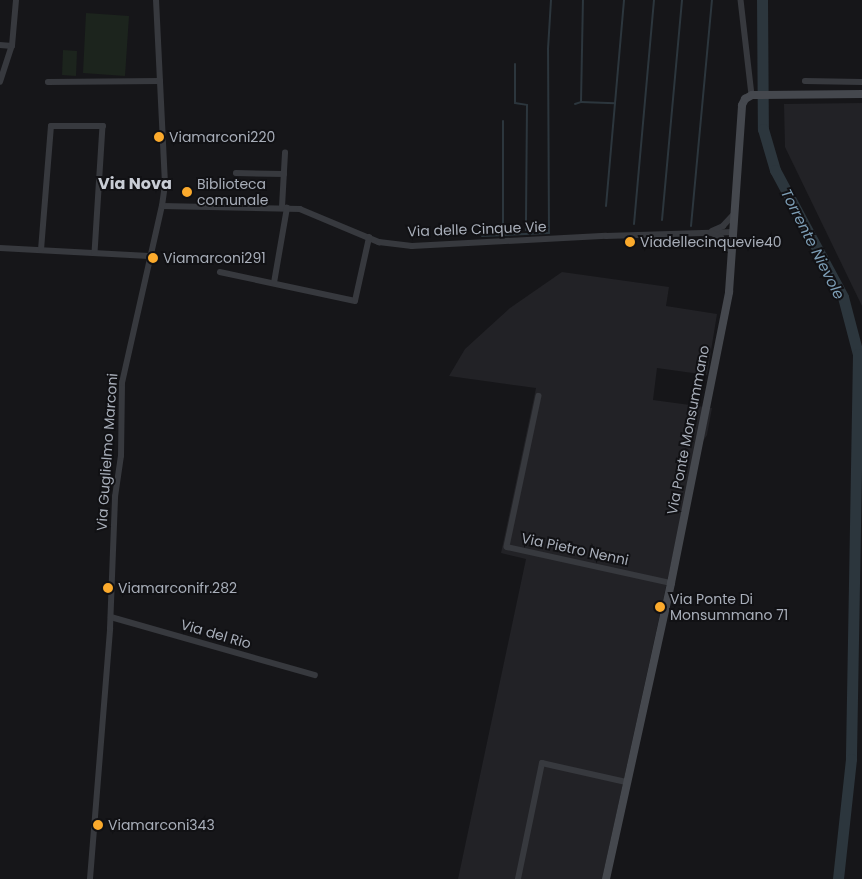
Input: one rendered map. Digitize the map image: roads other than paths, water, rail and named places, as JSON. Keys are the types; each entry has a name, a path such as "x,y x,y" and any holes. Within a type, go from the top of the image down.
{"street":[{"path":"0,82 12,46 16,0"},
{"name":"Via Guglielmo Marconi","path":"90,879 111,617 115,497 121,456 122,383 149,256 162,206 164,162 156,0"},
{"path":"741,0 755,94 862,94"},
{"path":"0,45 12,46"},
{"path":"48,82 160,81"},
{"path":"805,81 862,82"},
{"name":"Via Ponte Monsummano","path":"606,879 671,583 729,292 733,253 740,115 743,102 755,94"},
{"path":"41,250 51,126 103,126 95,253"},
{"path":"274,283 284,208 285,153"},
{"path":"236,173 284,174"},
{"name":"Via delle Cinque Vie","path":"162,206 284,208 312,213 369,238 395,245 433,246 734,232"},
{"path":"710,232 723,226 735,212"},
{"path":"710,232 721,237 733,253"},
{"path":"220,272 356,301 369,238"},
{"path":"0,248 149,256"},
{"name":"Via Pietro Nenni","path":"539,396 507,547 671,583"},
{"name":"Via del Rio","path":"111,617 315,675"},
{"path":"518,879 542,763 626,782"}],"waterway":[{"path":"482,236 549,233 548,49 551,0"},
{"path":"581,102 583,0"},
{"path":"606,206 624,0"},
{"path":"634,224 654,0"},
{"path":"662,220 682,0"},
{"path":"691,226 712,0"},
{"name":"Torrente Nievole","path":"762,0 763,129 775,170 843,297 858,354 851,759 838,879"},
{"path":"515,64 515,103 527,105 526,230"},
{"path":"575,104 581,102 615,103"},
{"path":"503,121 503,232"}],"place":[{"name":"Viamarconi220","path":"159,137"},
{"name":"Biblioteca comunale","path":"187,192"},
{"name":"Viadellecinquevie40","path":"630,242"},
{"name":"Viamarconi291","path":"153,258"},
{"name":"Viamarconifr.282","path":"108,588"},
{"name":"Via Ponte Di Monsummano 71","path":"660,607"},
{"name":"Viamarconi343","path":"98,825"}],"district":[{"name":"Via Nova","path":"135,184"}]}
